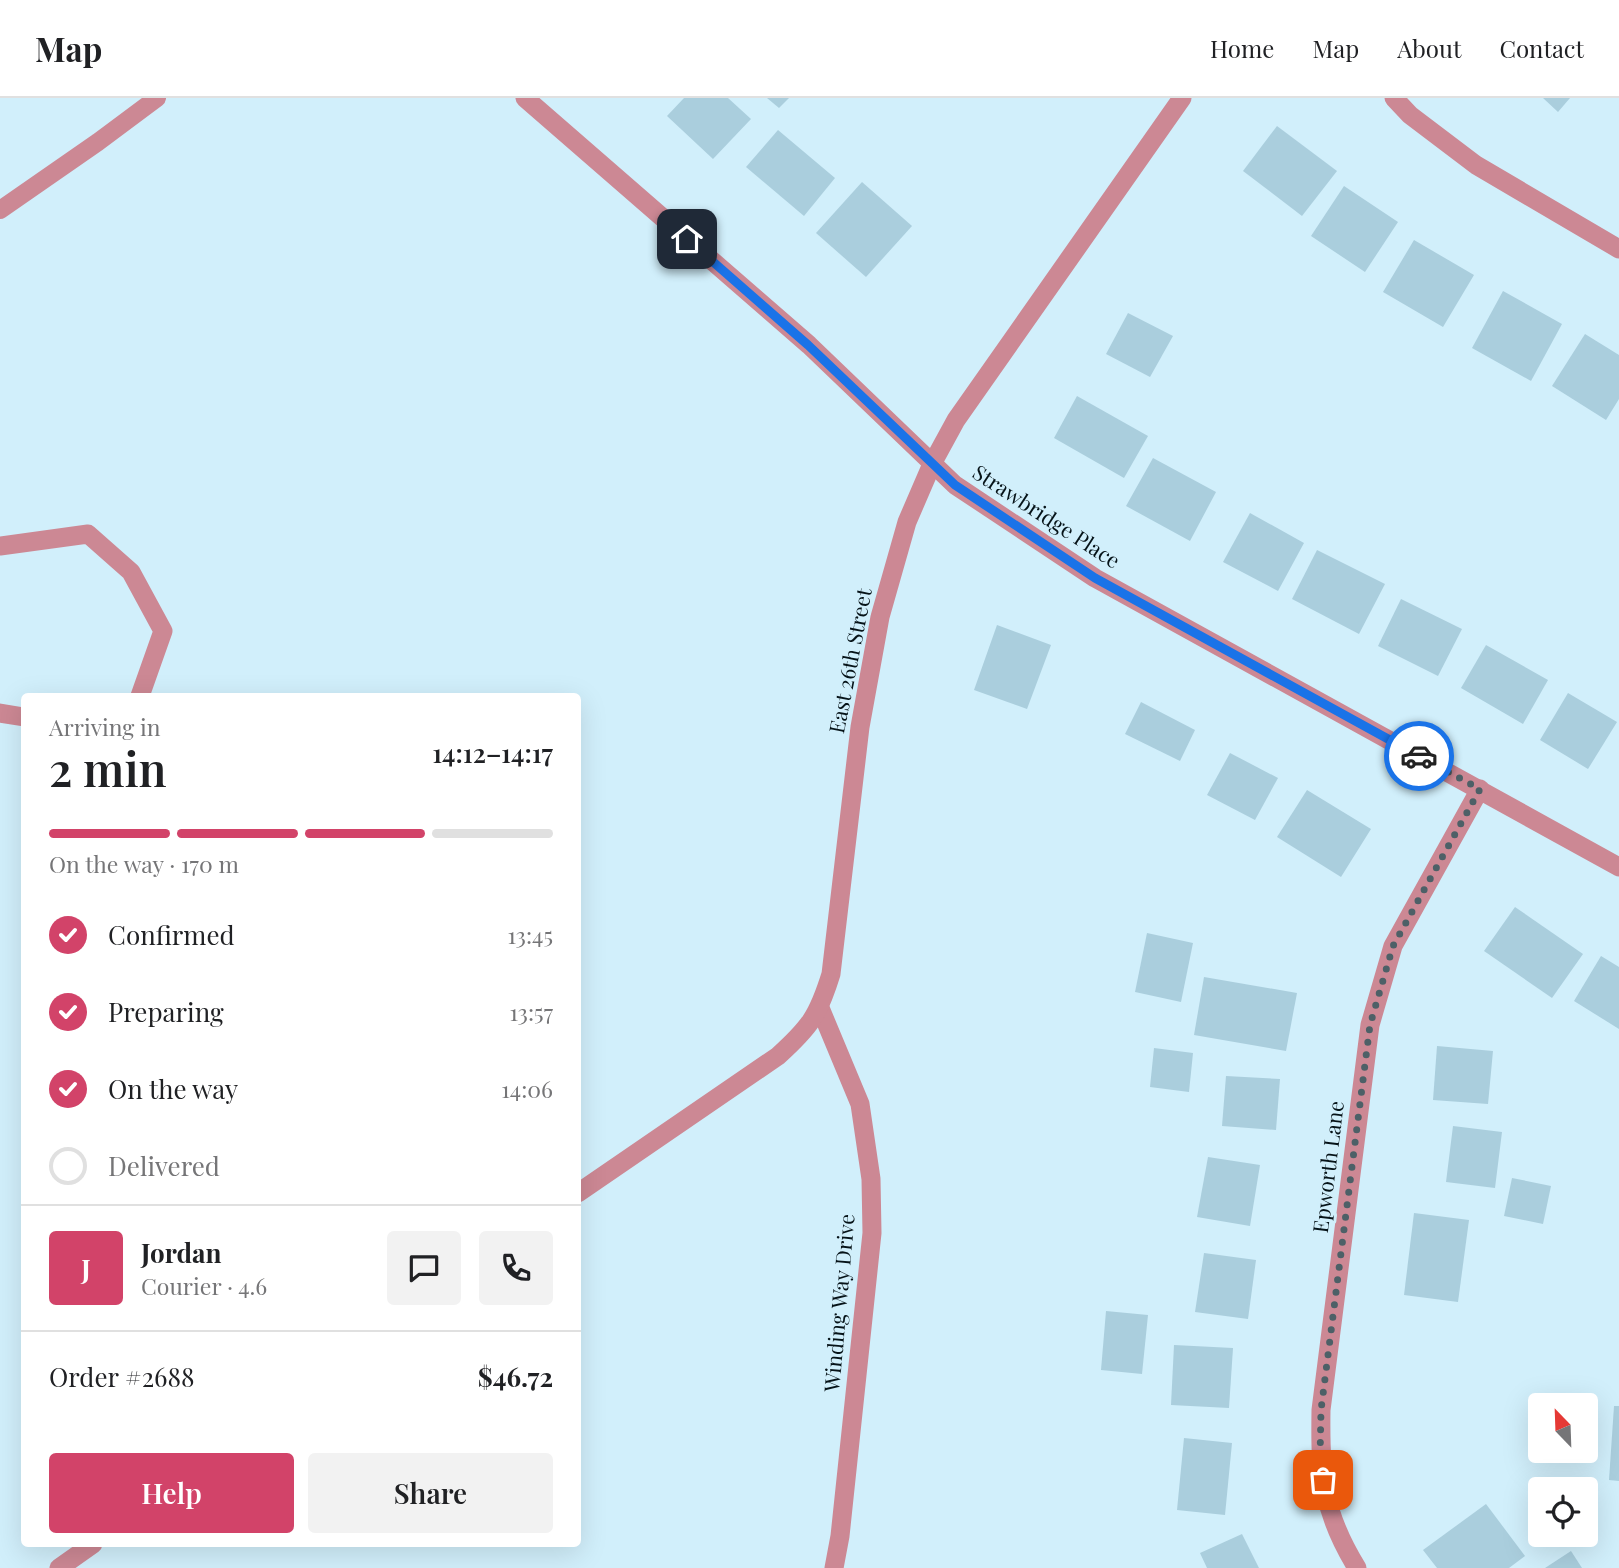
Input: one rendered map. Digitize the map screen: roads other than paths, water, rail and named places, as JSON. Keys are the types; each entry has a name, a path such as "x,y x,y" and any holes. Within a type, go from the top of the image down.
{"street":[{"name":"Strawbridge Place","path":"525,98 808,345 955,485 1095,578 1619,867"},
{"name":"East 26th Street","path":"581,1192 778,1056 803,1033 820,1008 831,974 860,727 880,617 907,522 932,464 956,420 1182,98"},
{"path":"1394,98 1410,115 1476,165 1617,242"},
{"path":"0,546 88,534 131,572 163,631 141,693"},
{"path":"0,713 21,716"},
{"name":"Epworth Lane","path":"1357,1568 1343,1546 1326,1503 1320,1458 1321,1410 1370,1025 1393,946 1480,789"},
{"name":"Winding Way Drive","path":"820,1008 860,1104 871,1178 872,1206 871,1247 840,1536 834,1568"},
{"path":"59,1568 89,1547"}],"lane":[{"path":"0,210 157,98"}]}
